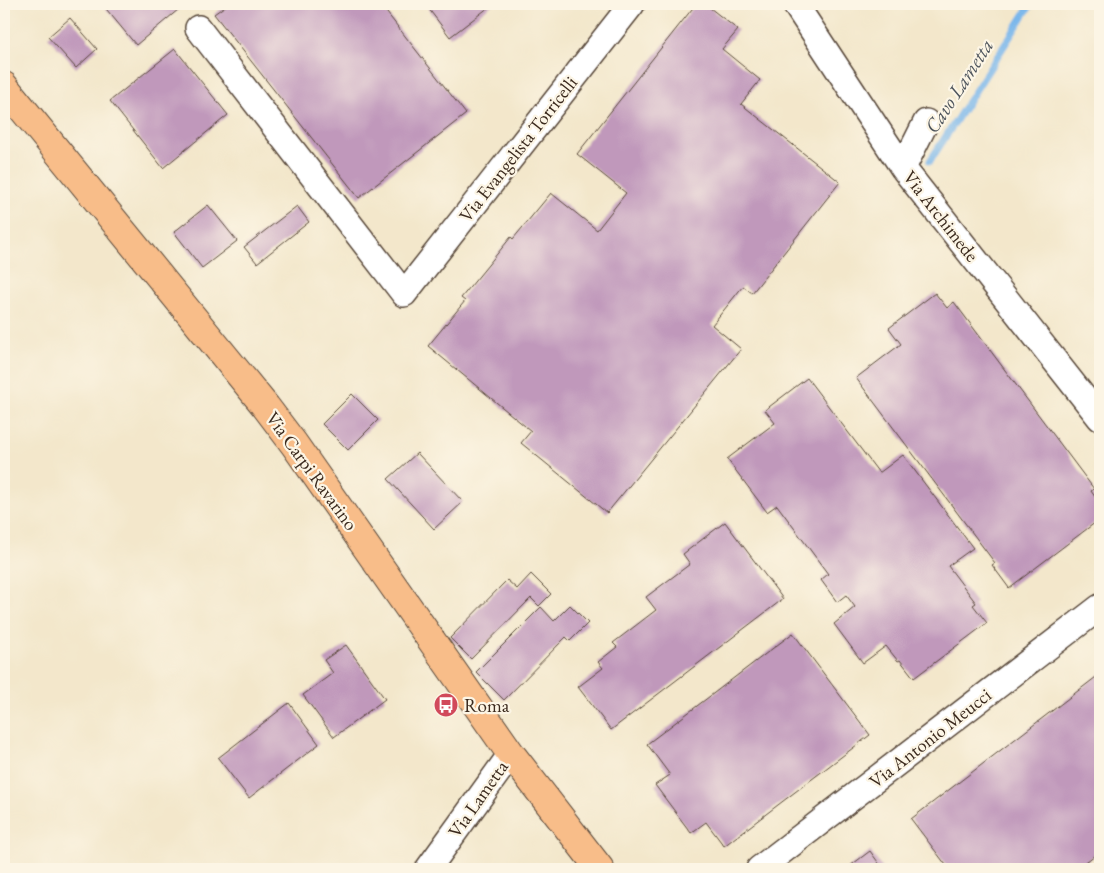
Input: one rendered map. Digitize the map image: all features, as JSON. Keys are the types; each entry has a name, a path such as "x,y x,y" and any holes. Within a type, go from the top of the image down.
{"main road":[{"name":"Via Carpi Ravarino","path":"4,86 266,407 294,444 511,754 600,869"}],"street":[{"name":"Via Evangelista Torricelli","path":"198,28 404,294 632,4"},
{"name":"Via Archimede","path":"795,4 903,168 1100,418"},
{"path":"903,168 926,122"},
{"name":"Via Antonio Meucci","path":"759,869 1100,608"},
{"name":"Via Lametta","path":"428,869 511,754"}],"building":[{"path":"102,4 185,4 136,45"},
{"path":"228,4 380,4 466,114 359,198 214,14"},
{"path":"425,4 493,4 450,37"},
{"path":"696,4 705,4 738,30 722,49 760,80 741,104 840,182 752,293 743,286 712,325 741,349 607,513 521,443 531,431 428,346 465,301 461,298 511,237 513,239 551,193 597,230 626,193 577,154"},
{"path":"70,18 97,49 76,68 48,37"},
{"path":"175,49 228,115 163,168 110,101"},
{"path":"208,205 237,241 202,268 174,232"},
{"path":"297,206 309,222 257,263 244,247"},
{"path":"935,293 947,308 954,302 1094,489 1091,491 1100,504 1100,519 1009,588 992,565 995,563 856,378 901,344 889,328"},
{"path":"807,378 879,473 903,455 973,548 948,566 976,603 973,605 987,623 914,678 886,646 863,663 834,624 855,607 846,595 837,602 821,580 828,574 777,505 767,512 727,459 775,423 765,410"},
{"path":"352,394 378,420 348,450 322,424"},
{"path":"417,453 463,502 434,529 388,479"},
{"path":"725,522 783,599 611,730 578,687 603,668 598,662 617,647 613,643 656,610 646,597 690,564 683,554"},
{"path":"531,574 551,594 539,606 531,598 471,659 450,638 507,580 517,589"},
{"path":"570,605 588,623 570,641 566,637 504,700 476,672 541,607 554,621"},
{"path":"793,633 870,735 724,846 706,822 691,833 655,785 670,775 647,744"},
{"path":"346,645 385,699 334,737 303,695 333,673 324,660"},
{"path":"1100,674 1100,851 1077,869 949,869 911,819"},
{"path":"289,703 319,744 249,798 218,758"},
{"path":"870,851 883,869 846,869"}],"waterway":[{"name":"Cavo Lametta","path":"930,161 1031,4"}],"place":[{"name":"Roma","path":"446,705"}]}
